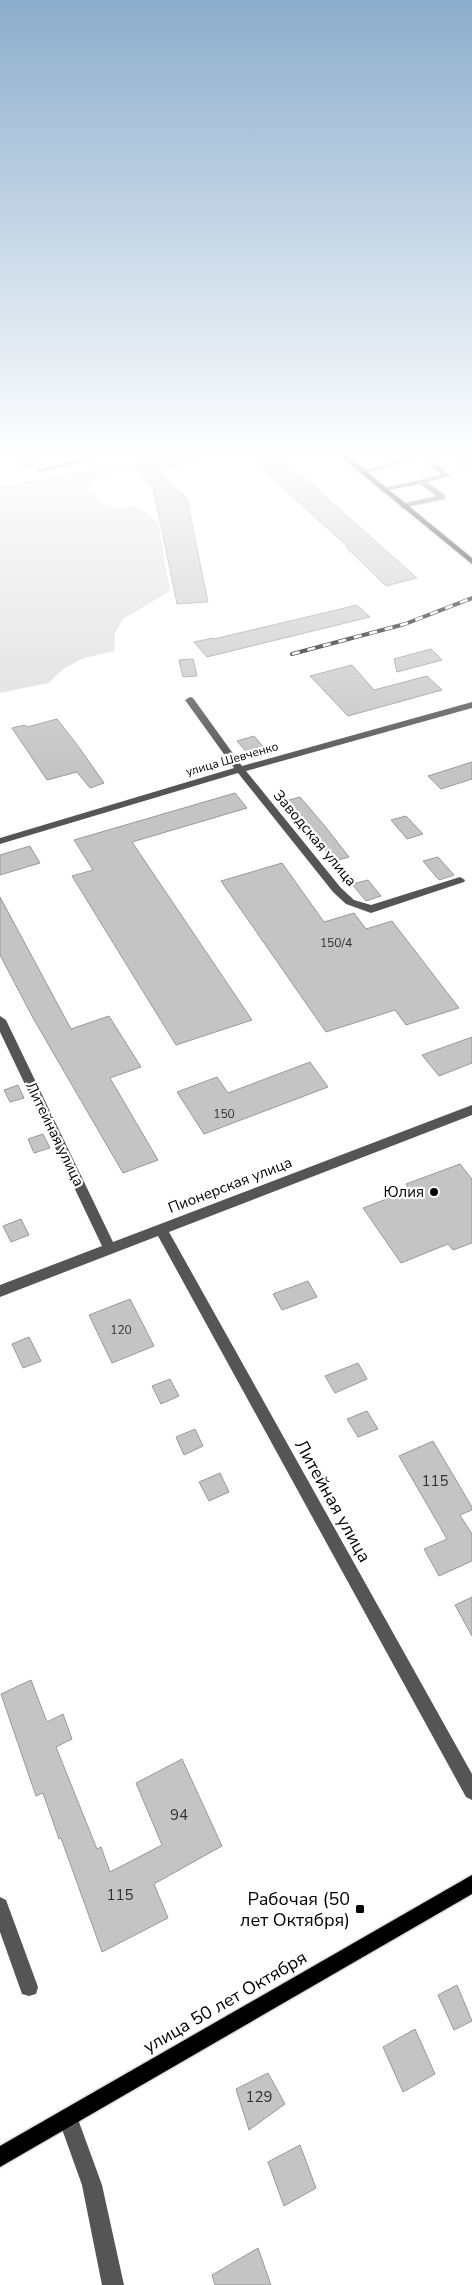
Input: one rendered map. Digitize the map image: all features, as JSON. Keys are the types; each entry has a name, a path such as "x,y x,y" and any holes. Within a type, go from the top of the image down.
{"main road":[{"name":"улица 50 лет Октября","path":"0,2157 472,1884"}],"street":[{"name":"Заводская улица","path":"190,700 239,770 283,821 337,890 350,902 370,909 460,880"},
{"name":"улица Шевченко","path":"0,841 239,770 472,705"},
{"name":"Литейная улица","path":"0,1020 110,1249"},
{"name":"Пионерская улица","path":"0,1291 472,1110"},
{"name":"Литейная улица","path":"161,1229 472,1791"},
{"path":"0,1906 29,1987"},
{"path":"68,2118 92,2185 113,2285"}],"shaded area":[{"path":"0,559 164,559 170,591 123,619 115,633 114,651 84,658 65,668 48,683 0,693"}],"building":[{"path":"168,559 199,559 208,602 177,604"},
{"path":"358,559 395,559 417,578 386,586"},
{"path":"357,605 370,617 207,657 194,642 214,639"},
{"path":"431,649 442,660 397,672 394,659"},
{"path":"193,659 197,676 183,677 179,660"},
{"path":"352,665 374,690 427,676 442,690 348,716 310,676"},
{"path":"57,719 104,783 90,788 77,772 47,780 12,728 25,725 27,727"},
{"path":"254,736 266,750 249,755 237,741"},
{"path":"472,762 472,779 441,789 428,776"},
{"path":"235,793 247,808 132,842 252,1020 176,1045 72,876 93,870 74,840"},
{"path":"300,797 349,857 334,861 286,801"},
{"path":"406,816 423,834 407,839 391,820"},
{"path":"30,846 40,863 0,875 0,855"},
{"path":"438,857 454,875 439,880 423,861"},
{"path":"282,863 324,922 354,913 366,929 392,921 459,1008 406,1025 395,1010 326,1032 221,881"},
{"path":"368,880 381,896 366,901 352,884"},
{"path":"0,897 71,1029 109,1016 141,1067 110,1078 158,1160 123,1173 33,1018 0,955"},
{"path":"472,1037 472,1063 439,1076 422,1055"},
{"path":"310,1062 328,1087 204,1134 177,1092 217,1077 228,1093"},
{"path":"18,1085 24,1098 10,1102 4,1090"},
{"path":"43,1134 50,1148 34,1153 28,1139"},
{"path":"460,1164 472,1179 472,1243 453,1250 448,1244 401,1263 363,1208 410,1190 406,1184"},
{"path":"21,1219 29,1235 11,1242 3,1226"},
{"path":"308,1281 317,1297 282,1310 273,1294"},
{"path":"130,1299 154,1346 112,1363 89,1315"},
{"path":"29,1337 41,1361 23,1368 12,1344"},
{"path":"358,1363 367,1379 335,1393 325,1376"},
{"path":"170,1379 179,1396 161,1404 152,1386"},
{"path":"367,1411 378,1429 358,1437 347,1419"},
{"path":"195,1429 203,1446 184,1455 176,1437"},
{"path":"433,1441 472,1507 472,1510 460,1515 472,1534 472,1561 439,1576 424,1549 447,1539 399,1456"},
{"path":"220,1473 229,1492 209,1501 199,1482"},
{"path":"472,1597 472,1636 455,1605"},
{"path":"31,1680 47,1722 63,1714 72,1739 56,1747 97,1849 101,1847 110,1872 162,1845 136,1783 182,1759 222,1846 154,1884 168,1918 102,1952 43,1793 36,1796 1,1694"},
{"path":"457,1985 472,2021 454,2030 438,1995"},
{"path":"415,2029 435,2074 403,2092 383,2047"},
{"path":"268,2073 285,2104 249,2130 236,2089"},
{"path":"300,2145 316,2188 284,2206 268,2162"},
{"path":"258,2248 271,2285 215,2285 212,2275"}],"railway":[{"path":"292,654 405,624 472,598"}],"place":[{"name":"Юлия","path":"434,1192"},
{"name":"Рабочая (50 лет Октября)","path":"360,1909"}]}
